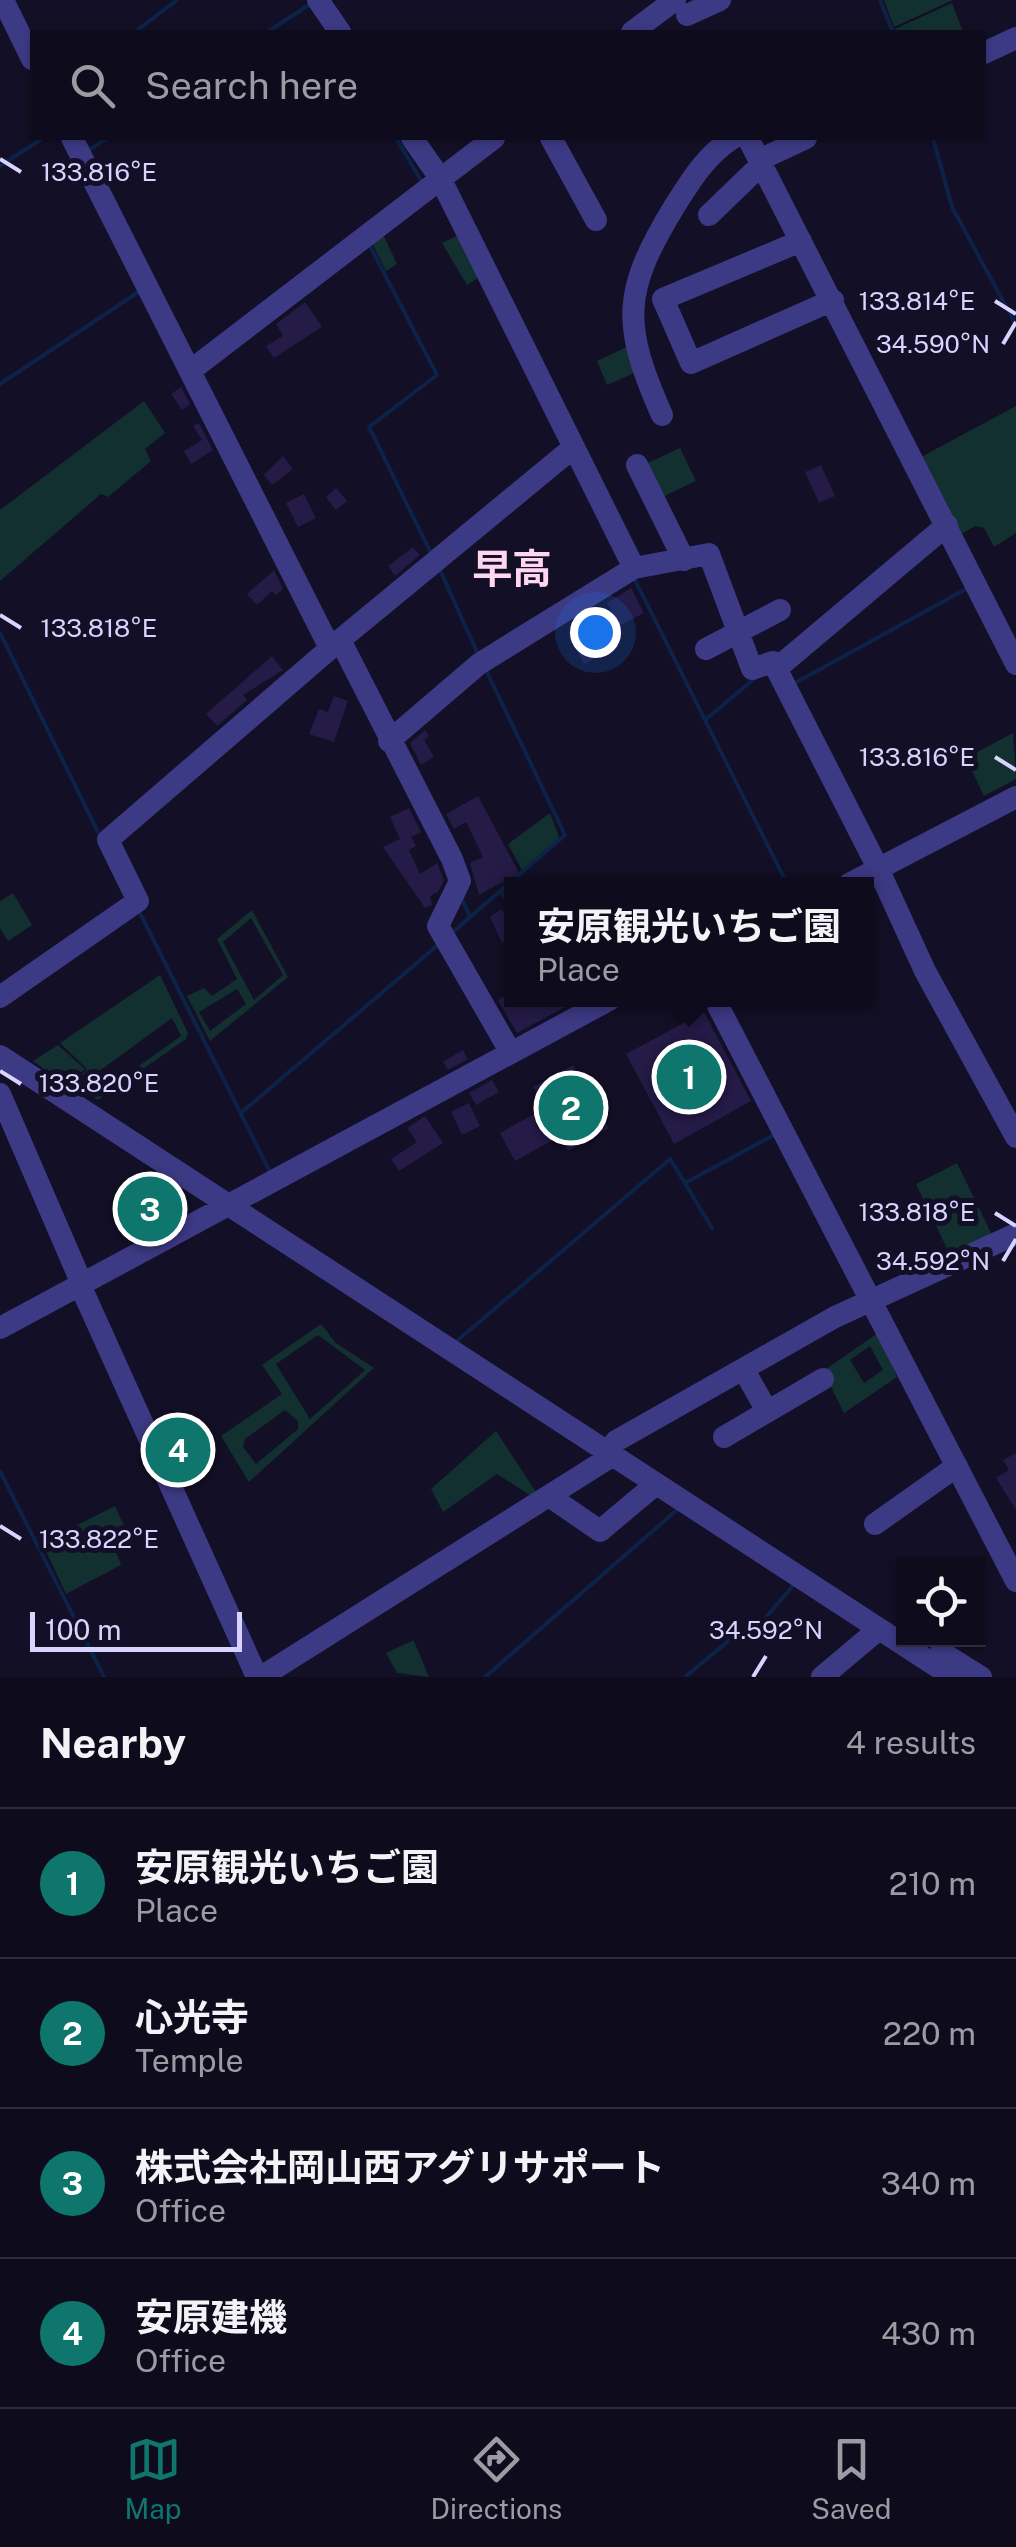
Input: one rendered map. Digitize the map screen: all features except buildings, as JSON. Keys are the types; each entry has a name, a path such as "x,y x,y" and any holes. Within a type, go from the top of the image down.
{"street":[{"path":"2,0 30,55"},
{"path":"318,0 339,30"},
{"path":"636,30 680,9 720,0"},
{"path":"986,52 1016,38"},
{"path":"73,140 335,644 452,859 457,886 438,919 444,941 511,1053"},
{"path":"413,140 436,178 630,570"},
{"path":"194,368 436,178 491,140"},
{"path":"552,140 596,220"},
{"path":"662,415 644,370 631,300 643,260 698,170 731,140"},
{"path":"749,140 947,525 1007,624 1016,664"},
{"path":"710,216 761,162 802,140"},
{"path":"801,241 662,299 691,363 833,300"},
{"path":"0,997 133,904 108,840 335,644 570,450"},
{"path":"637,465 684,560"},
{"path":"783,682 947,525"},
{"path":"389,741 482,662 630,570 709,554 752,669 773,662 876,863 925,970 1016,1137"},
{"path":"706,649 780,610"},
{"path":"858,877 876,863 1016,797"},
{"path":"0,1328 82,1288 511,1053 586,1007"},
{"path":"718,1007 1016,1581"},
{"path":"0,1056 458,1340 612,1446 656,1484 953,1677"},
{"path":"0,1094 250,1674 549,1496 612,1446 744,1370 869,1302 1016,1234"},
{"path":"236,1201 612,1446 896,1622"},
{"path":"744,1370 767,1412"},
{"path":"724,1437 823,1380"},
{"path":"875,1524 957,1466"},
{"path":"549,1496 600,1531 656,1484"},
{"path":"822,1677 879,1629"},
{"path":"933,1647 980,1677"}],"green space":[{"path":"884,0 953,0 894,27"},
{"path":"952,3 962,30 896,30"},
{"path":"381,230 397,264 386,271 370,239"},
{"path":"457,236 478,278 467,285 442,243"},
{"path":"635,343 643,369 607,385 597,361"},
{"path":"144,401 165,433 145,449 151,461 108,497 101,494 0,581 0,510"},
{"path":"1016,406 1016,533 994,547 984,528 975,526 957,537 921,457"},
{"path":"680,448 696,481 658,499 641,466"},
{"path":"1013,733 1016,779 984,796 966,758"},
{"path":"550,813 560,839 522,870 508,844"},
{"path":"13,893 32,925 8,941 0,928 0,901"},
{"path":"252,910 288,977 210,1041 187,996 204,988 212,996 237,979 217,939","holes":["251,918 283,975 254,1000 223,942","237,989 246,1004 210,1031 199,1012"]},
{"path":"160,975 188,1033 186,1039 98,1100 73,1083 87,1069 60,1043","holes":["172,1018 181,1036 98,1095 83,1083"]},
{"path":"58,1045 85,1069 67,1086 33,1061"},
{"path":"957,1163 993,1237 951,1257 916,1184"},
{"path":"321,1324 336,1343 374,1368 249,1482 221,1436 282,1394 262,1365","holes":["318,1335 365,1370 310,1419 276,1364","285,1410 298,1421 298,1429 256,1464 243,1447 245,1439"]},
{"path":"878,1333 897,1377 844,1413 823,1371","holes":["870,1346 883,1370 864,1383 850,1360"]},
{"path":"496,1431 536,1492 531,1496 497,1474 443,1512 431,1489"},
{"path":"115,1506 125,1528 110,1536 121,1565 66,1594 42,1543"},
{"path":"414,1640 429,1677 397,1673 386,1653"}],"waterway":[{"path":"138,30 177,0"},
{"path":"880,0 892,30"},
{"path":"270,30 312,3"},
{"path":"0,166 40,140"},
{"path":"87,151 105,140"},
{"path":"397,140 423,184"},
{"path":"934,140 952,207 1016,325"},
{"path":"369,244 437,375 369,427 431,553"},
{"path":"0,384 137,293"},
{"path":"440,570 477,652"},
{"path":"635,580 784,877"},
{"path":"795,683 966,589"},
{"path":"0,633 99,834"},
{"path":"486,670 565,835 516,877"},
{"path":"705,720 755,678"},
{"path":"454,931 504,888"},
{"path":"501,892 504,896"},
{"path":"462,899 470,917"},
{"path":"138,909 270,1172"},
{"path":"241,1113 439,944"},
{"path":"457,1341 670,1159 685,1183 774,1135"},
{"path":"686,1185 712,1228"},
{"path":"0,1471 104,1677"},
{"path":"485,1677 678,1509"},
{"path":"685,1677 738,1633 751,1635 796,1582"}],"place":[{"name":"安原観光いちご園","path":"689,1077"},
{"name":"心光寺","path":"571,1108"},
{"name":"株式会社岡山西アグリサポート","path":"150,1209"},
{"name":"安原建機","path":"178,1450"}],"district":[{"name":"早高","path":"512,568"}]}
